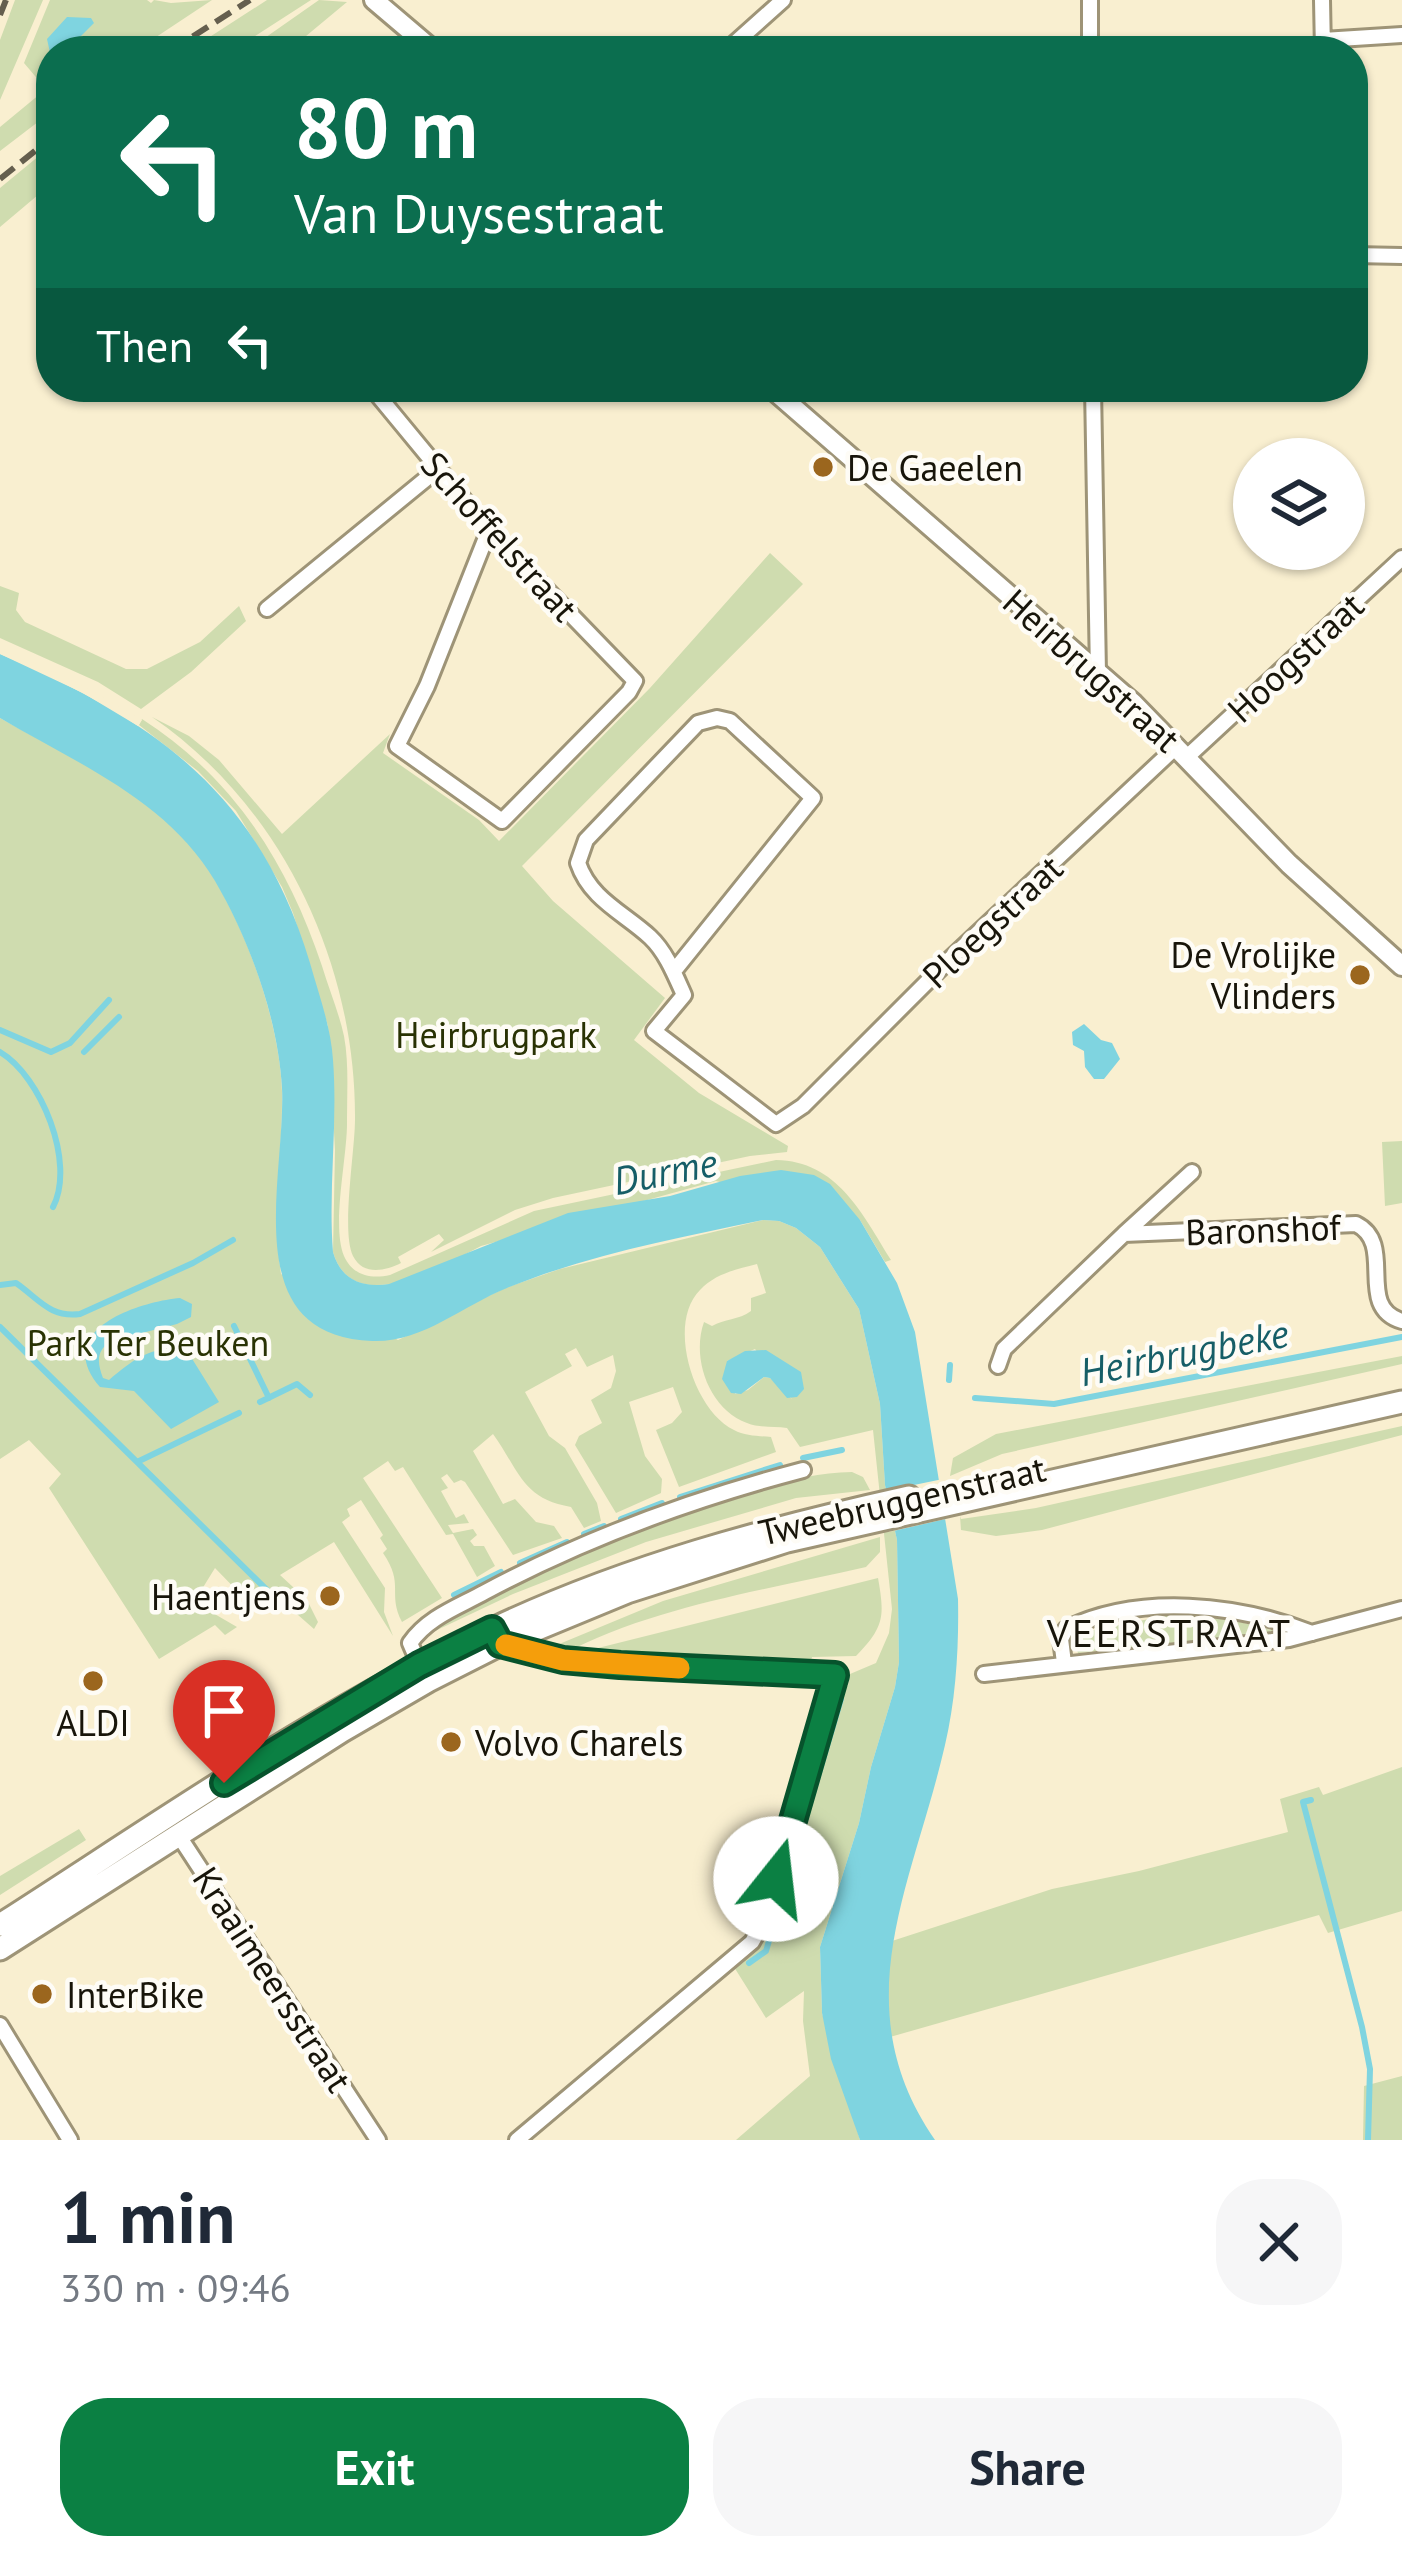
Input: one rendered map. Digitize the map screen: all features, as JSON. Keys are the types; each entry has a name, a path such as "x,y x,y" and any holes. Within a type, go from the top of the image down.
{"main road":[{"name":"Tweebruggenstraat","path":"0,1925 423,1673 622,1574 701,1548 875,1513 1402,1388"},
{"name":"Tweebruggenstraat","path":"955,1494 1402,1402"},
{"name":"Tweebruggenstraat","path":"0,1949 173,1826"}],"street":[{"path":"374,0 416,36"},
{"path":"743,36 783,0"},
{"path":"1090,0 1090,36"},
{"path":"1322,0 1323,36"},
{"path":"1368,40 1402,35"},
{"path":"1368,255 1402,256"},
{"name":"Schoffelstraat","path":"383,402 489,530 635,680 629,692 502,821 398,746 489,530"},
{"name":"Heirbrugstraat","path":"787,402 1098,673 1182,752 1289,865 1402,966"},
{"path":"1093,402 1098,673"},
{"path":"267,609 437,469"},
{"name":"Hoogstraat","path":"1182,752 1402,558"},
{"path":"717,718 730,722 813,798 674,970 654,941 591,890 578,863 586,840 618,806 698,723 717,718"},
{"name":"Ploegstraat","path":"674,970 684,995 654,1031 776,1124 795,1114 951,958 1182,752"},
{"name":"Baronshof","path":"998,1366 1004,1348 1192,1172"},
{"name":"Baronshof","path":"1124,1234 1356,1225 1373,1242 1378,1304 1389,1317 1402,1321"},
{"name":"Tweebruggenstraat","path":"423,1673 410,1643 422,1625 617,1529 803,1470"},
{"path":"1064,1664 1061,1640 1066,1629 1164,1606 1270,1617 1312,1633"},
{"path":"983,1674 1288,1639 1402,1609"},
{"path":"496,1637 563,1660 835,1675 765,1919 752,1942 517,2140"},
{"name":"Kraaimeersstraat","path":"173,1826 378,2140"},
{"path":"0,2025 70,2140"}],"green space":[{"path":"15,0 43,0 0,100 0,40"},
{"path":"50,0 212,0 158,36 36,36 36,77 24,63"},
{"path":"267,0 311,0 255,36 211,36"},
{"path":"319,0 347,2 306,36 267,36"},
{"path":"36,97 36,123 0,151 0,127"},
{"path":"36,158 36,197 0,227 0,188"},
{"name":"Heirbrugpark","path":"770,553 803,584 522,866 553,901 665,998 634,1040 699,1093 788,1146 787,1152 553,1198 515,1210 431,1252 444,1240 439,1234 398,1257 401,1263 395,1266 362,1267 353,1256 348,1229 355,1119 352,1061 342,1003 325,947 303,893 274,842 198,753 152,717 189,736 219,760 282,834 390,734 383,753 479,820 499,841 650,688"},
{"path":"0,586 19,593 16,610 25,622 126,669 147,669 200,642 239,606 246,621 191,672 141,709 98,682 0,638"},
{"name":"Park Ter Beuken","path":"0,718 106,776 165,817 188,841 229,906 261,982 279,1057 281,1274 398,1340 505,1288 560,1269 763,1220 796,1228 820,1247 859,1309 880,1404 885,1485 897,1540 899,1662 859,1823 820,1947 822,2013 860,2140 736,2140 810,2076 804,1991 766,2018 734,1967 764,1941 838,1691 848,1686 850,1674 876,1663 889,1633 892,1609 873,1430 800,1447 787,1428 752,1425 734,1416 706,1381 700,1351 704,1322 712,1326 751,1311 751,1298 766,1293 757,1264 719,1276 700,1290 690,1305 685,1344 689,1366 707,1405 734,1430 771,1437 776,1452 679,1487 656,1430 682,1412 673,1387 629,1402 645,1456 662,1479 661,1493 616,1513 575,1445 579,1436 602,1423 591,1400 611,1388 616,1371 613,1355 587,1367 576,1348 565,1354 572,1366 525,1392 549,1436 565,1448 597,1503 601,1521 584,1528 571,1507 532,1490 493,1434 473,1451 503,1504 515,1499 536,1522 554,1526 562,1538 513,1555 465,1482 454,1483 447,1474 441,1478 448,1488 441,1491 456,1518 464,1514 469,1523 448,1525 453,1533 473,1529 477,1535 470,1541 484,1546 495,1566 477,1577 453,1534 446,1535 403,1467 395,1471 388,1461 363,1478 442,1598 402,1622 393,1573 383,1553 387,1549 380,1538 383,1535 361,1500 347,1509 350,1516 342,1522 385,1588 384,1612 393,1636 334,1542 280,1575 307,1600 318,1622 314,1629 273,1593 251,1605 215,1568 194,1602 237,1627 225,1635 215,1625 159,1659 49,1488 61,1474 29,1440 0,1459","holes":["755,1349 792,1399 764,1377 735,1394 727,1361"]},
{"path":"142,719 204,768 254,826 308,929 346,1046 347,1134 339,1226 344,1256 358,1272 390,1275 534,1211 776,1160 816,1169 832,1180 858,1208 891,1260 885,1262 860,1220 716,1181 481,1246 400,1282 359,1282 343,1272 333,1252 335,1150 328,1026 293,913 236,811 198,771 139,725"},
{"path":"1402,1141 1402,1203 1385,1206 1382,1142"},
{"path":"1402,1356 1402,1364 1002,1454 950,1476 953,1458 996,1434"},
{"path":"1402,1426 1402,1435 1042,1530 996,1536 961,1530 960,1516 1036,1508"},
{"path":"852,1472 863,1477 870,1490 796,1498 646,1542 513,1594 418,1639 533,1576 652,1523 778,1483"},
{"path":"880,1537 880,1552 866,1567 672,1611 563,1654 552,1647 663,1601"},
{"path":"878,1578 881,1612 872,1637 856,1656 812,1657 809,1669 613,1660 578,1653"},
{"path":"1174,1614 1232,1620 1279,1632 1078,1653 1074,1641 1079,1633"},
{"path":"1402,1767 1402,1911 1328,1933 1319,1915 890,2037 887,1982 892,1941 1052,1889 1288,1832 1280,1799 1319,1787 1323,1795"},
{"path":"79,1829 86,1840 0,1895 0,1876"},
{"path":"1402,2076 1402,2140 1363,2140 1364,2086"}],"water":[{"path":"67,17 91,18 94,23 81,36 50,36"},
{"path":"0,654 107,707 153,736 231,808 262,852 288,904 327,1023 334,1084 333,1252 341,1269 354,1280 389,1284 568,1213 781,1170 814,1175 830,1184 860,1220 897,1283 915,1332 958,1599 949,1727 903,1896 889,1993 893,2041 907,2090 935,2140 860,2140 831,2059 822,2013 820,1947 859,1823 899,1662 897,1540 885,1485 880,1404 859,1309 820,1247 779,1221 698,1234 538,1276 425,1330 390,1340 329,1332 301,1312 284,1282 277,1246 279,1062 268,1008 240,929 215,881 172,828 119,786 0,718"},
{"path":"1084,1024 1101,1040 1112,1043 1120,1059 1104,1079 1094,1079 1085,1067 1084,1051 1073,1045 1072,1032"},
{"path":"180,1298 192,1304 191,1317 111,1341 99,1357 103,1378 109,1380 144,1355 186,1349 219,1402 171,1429 134,1391 100,1387 88,1367 86,1350 92,1335 123,1313"},
{"path":"766,1350 801,1372 804,1389 797,1397 787,1398 764,1377 741,1394 731,1393 722,1379 727,1361 745,1351"}],"pier":[{"path":"0,648 80,684 142,720 138,726 83,693 0,654"},
{"path":"943,1479 950,1518 889,1532 880,1492"}],"waterway":[{"path":"0,1030 51,1052 70,1043 109,1000"},
{"path":"84,1052 119,1017"},
{"path":"0,1052 29,1080 50,1122 60,1168 53,1207"},
{"path":"0,1285 16,1283 53,1310 80,1314 233,1240"},
{"path":"234,1326 269,1398"},
{"path":"0,1327 272,1595"},
{"name":"Heirbrugbeke","path":"975,1398 1054,1404 1402,1337"},
{"path":"949,1380 950,1365"},
{"path":"260,1402 297,1384 310,1395"},
{"path":"137,1462 239,1413"},
{"path":"803,1458 842,1450"},
{"path":"680,1497 780,1465"},
{"path":"621,1519 662,1503"},
{"path":"584,1534 604,1526"},
{"path":"520,1563 567,1542"},
{"path":"454,1595 501,1572"},
{"path":"749,1963 766,1951 841,1699"},
{"path":"1311,1800 1303,1802 1370,2069 1368,2140"}],"railway":[{"path":"0,15 6,0"},
{"path":"194,36 250,0"},
{"path":"0,179 36,150"}],"slow traffic":[{"path":"506,1645 563,1660 679,1668"}],"place":[{"name":"De Gaeelen","path":"823,467"},
{"name":"De Vrolijke Vlinders","path":"1360,975"},
{"name":"Haentjens","path":"330,1596"},
{"name":"ALDI","path":"93,1681"},
{"name":"Volvo Charels","path":"451,1742"},
{"name":"InterBike","path":"42,1994"}],"district":[{"name":"VEERSTRAAT","path":"1170,1632"}],"route":[{"path":"224,1783 419,1665 492,1629 500,1644 563,1660 835,1675 776,1879"}],"water label":[{"name":"Durme","path":"665,1171"}]}
